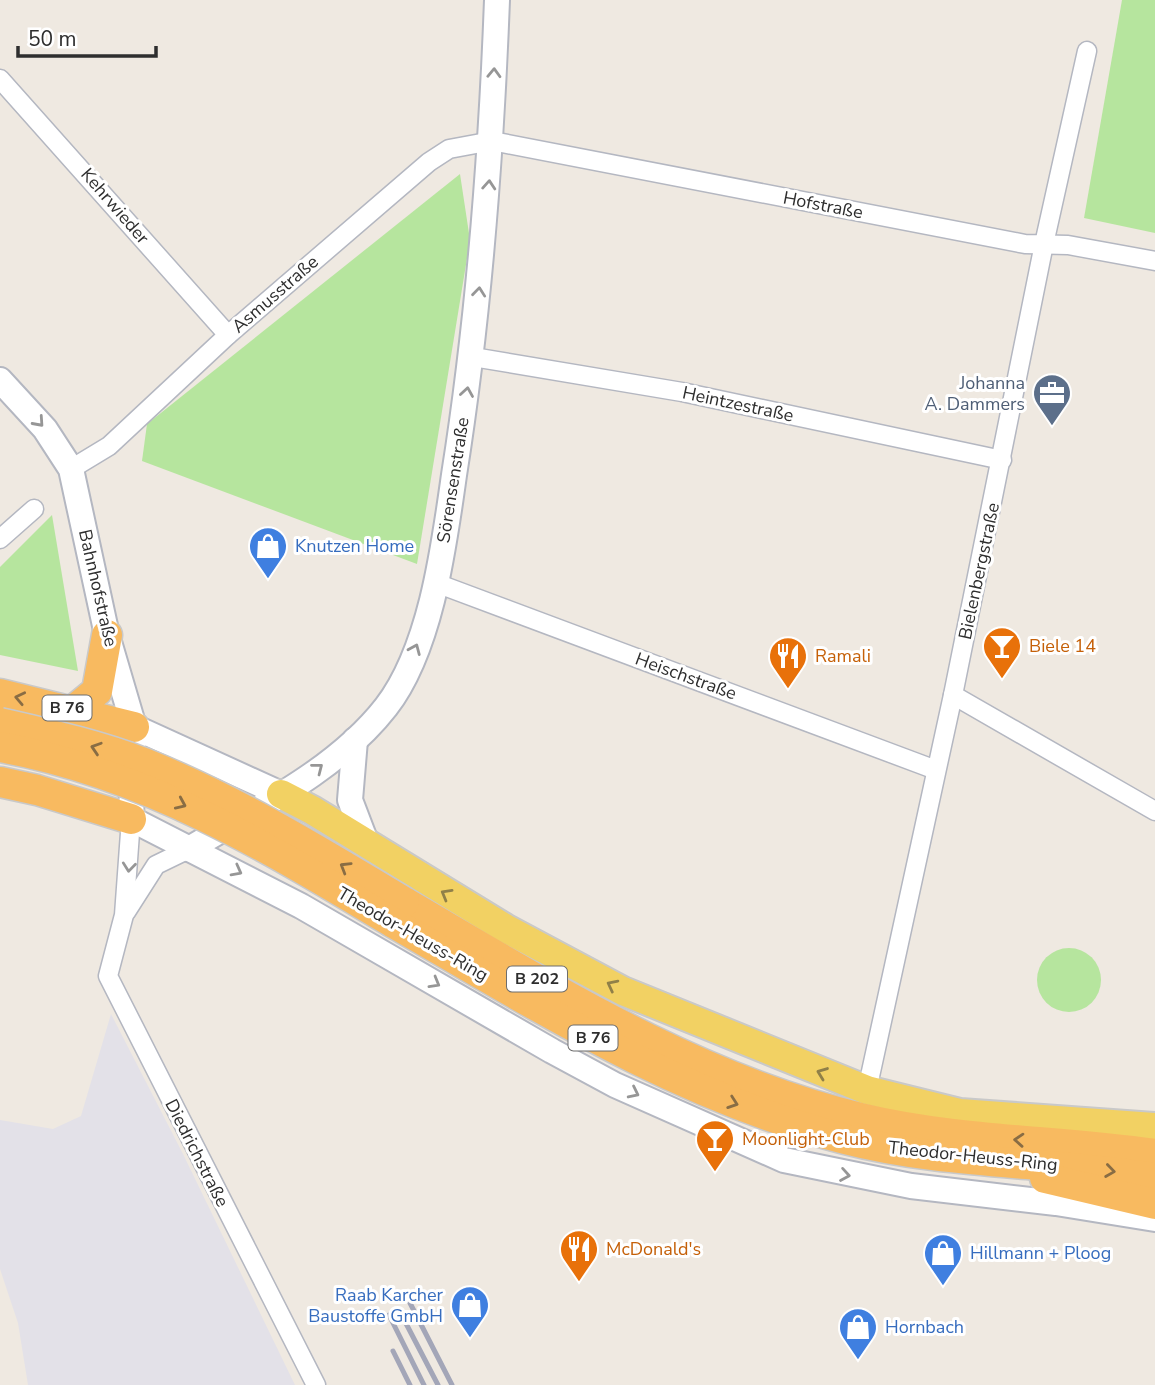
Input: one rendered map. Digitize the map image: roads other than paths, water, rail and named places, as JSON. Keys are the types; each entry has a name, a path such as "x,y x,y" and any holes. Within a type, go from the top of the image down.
{"highway":[{"name":"B 76","path":"74,710 97,691 107,635"},
{"name":"B 76","path":"0,694 74,710 134,727"},
{"name":"Theodor-Heuss-Ring","path":"0,723 61,737 142,762 218,796 295,837 398,912 620,1054 714,1096 846,1140 913,1153 1017,1161 1155,1178"},
{"name":"Theodor-Heuss-Ring","path":"0,747 103,773 157,793 538,980 673,1053 813,1106 925,1129 1155,1154"},
{"path":"0,782 37,790 131,820"},
{"path":"813,1106 934,1108"},
{"name":"B 76","path":"1017,1161 1047,1180 1155,1204"}],"main road":[{"name":"Sörensenstraße","path":"189,849 281,794 355,740 394,696 419,641 436,583 473,357 492,141 497,0"},
{"name":"Bahnhofstraße","path":"0,380 45,429 71,469 107,635 134,727 131,820"},
{"path":"134,727 281,794 366,842 433,886 541,949 623,991 867,1090 934,1108 992,1116 1155,1127"},
{"path":"355,740 350,800 366,842"},
{"name":"Theodor-Heuss-Ring","path":"131,820 301,906 573,1062 647,1100 784,1160 911,1186 1056,1203 1155,1219"}],"street":[{"name":"Bielenbergstraße","path":"867,1090 953,695 1044,244 1087,51"},
{"name":"Kehrwieder","path":"0,79 228,335"},
{"name":"Hofstraße","path":"492,141 1025,244 1068,245 1155,261"},
{"name":"Asmusstraße","path":"71,469 109,446 228,335 429,162 449,149 492,141"},
{"name":"Heintzestraße","path":"473,357 682,392 1002,460"},
{"path":"0,539 34,509"},
{"name":"Heischstraße","path":"436,583 936,770"},
{"path":"953,695 1155,811"},
{"name":"Diedrichstraße","path":"131,820 124,915 108,976 316,1385"},
{"name":"Diedrichstraße","path":"124,915 156,865 189,849"}],"railway":[{"path":"410,1303 452,1385"},
{"path":"399,1310 438,1385"},
{"path":"389,1315 424,1385"},
{"path":"393,1351 410,1385"}],"place":[{"name":"Johanna A. Dammers","path":"1052,427"},
{"name":"Knutzen Home","path":"268,580"},
{"name":"Biele 14","path":"1002,680"},
{"name":"Ramali","path":"788,690"},
{"name":"Moonlight-Club","path":"715,1173"},
{"name":"McDonald's","path":"579,1283"},
{"name":"Hillmann + Ploog","path":"943,1287"},
{"name":"Raab Karcher Baustoffe GmbH","path":"470,1339"},
{"name":"Hornbach","path":"858,1361"}]}
